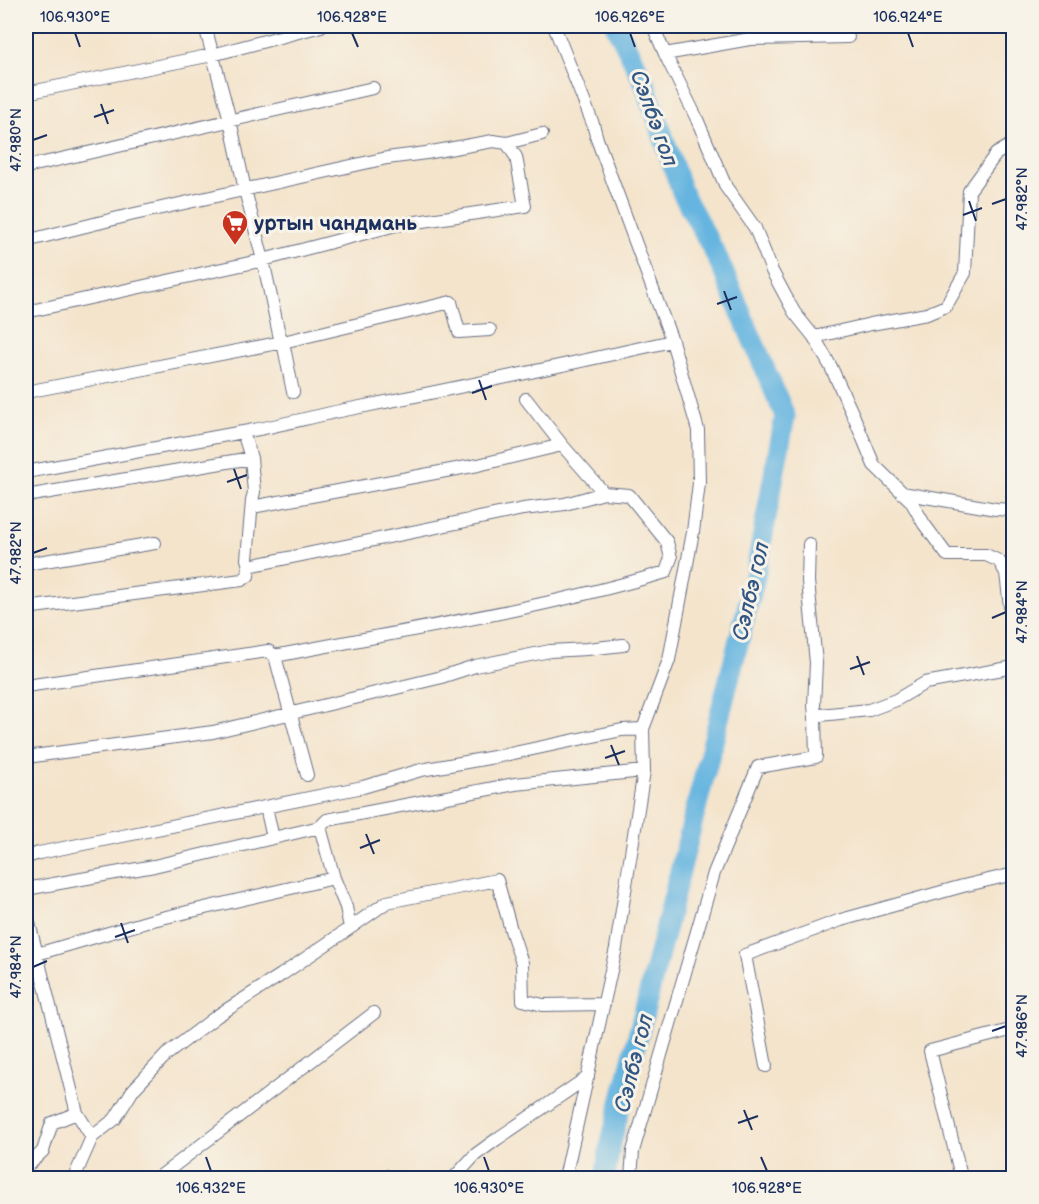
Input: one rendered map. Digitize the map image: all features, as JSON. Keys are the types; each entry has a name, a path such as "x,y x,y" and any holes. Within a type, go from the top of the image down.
{"street":[{"path":"205,26 230,120 244,190 263,260 279,334 283,342 293,392"},
{"path":"26,93 212,55 321,26"},
{"path":"554,26 593,124 672,341 698,430 699,483 693,532 669,660 643,729 644,771 616,948 565,1179"},
{"path":"653,26 726,187 755,228 772,271 794,312 814,337 854,417 874,465 911,501 924,524 947,555 986,555 999,561 1006,573 1014,641"},
{"path":"665,54 750,39 848,37"},
{"path":"26,167 373,88"},
{"path":"26,241 130,215 387,158 493,141 507,143 542,134"},
{"path":"26,312 263,260 396,225 525,206 516,157 507,143"},
{"path":"814,337 927,314 946,306 965,273 969,191 996,154 1014,143"},
{"path":"26,392 283,342 451,302 459,332 490,330"},
{"path":"26,472 272,427 333,412 492,381 672,341"},
{"path":"526,399 562,446 604,493"},
{"path":"26,608 242,580 248,576 247,559 254,492 251,458 243,432"},
{"path":"252,507 478,465 562,446"},
{"path":"26,496 251,458"},
{"path":"249,566 523,509 565,504 604,493 628,495 667,542 671,558 666,572 521,608 275,656"},
{"path":"902,493 1014,510"},
{"path":"26,564 155,543"},
{"path":"631,1179 633,1151 714,873 758,767 816,756 814,705 816,663 808,581 809,544"},
{"path":"26,757 213,732 438,678 475,666 550,651 587,650 622,645"},
{"path":"26,686 268,651 275,656 307,775"},
{"path":"815,717 869,710 896,700 925,683 1014,667"},
{"path":"26,859 39,853 363,787 421,770 622,730 643,729"},
{"path":"26,889 154,866 320,827 327,820 515,784 644,771"},
{"path":"266,807 273,838"},
{"path":"320,827 334,878 346,907 350,928"},
{"path":"766,1066 745,955 841,920 1014,874"},
{"path":"37,954 153,920 334,878"},
{"path":"74,1179 92,1137 115,1119 133,1090 166,1055 217,1016 387,902 497,880 522,963 523,1000 543,1005 604,1004"},
{"path":"26,917 77,1113 92,1137"},
{"path":"158,1179 374,1013"},
{"path":"953,1179 960,1172 930,1051 1014,1029"},
{"path":"454,1179 475,1155 497,1138 588,1077"},
{"path":"26,1167 43,1151 52,1123 77,1113"},
{"path":"381,1179 386,1176 388,1179"}],"waterway":[{"name":"Сэлбэ гол","path":"605,1178 610,1146 755,577 785,416 718,259 682,192 645,84 616,26"}],"place":[{"name":"уртын чандмань","path":"235,246"}]}
